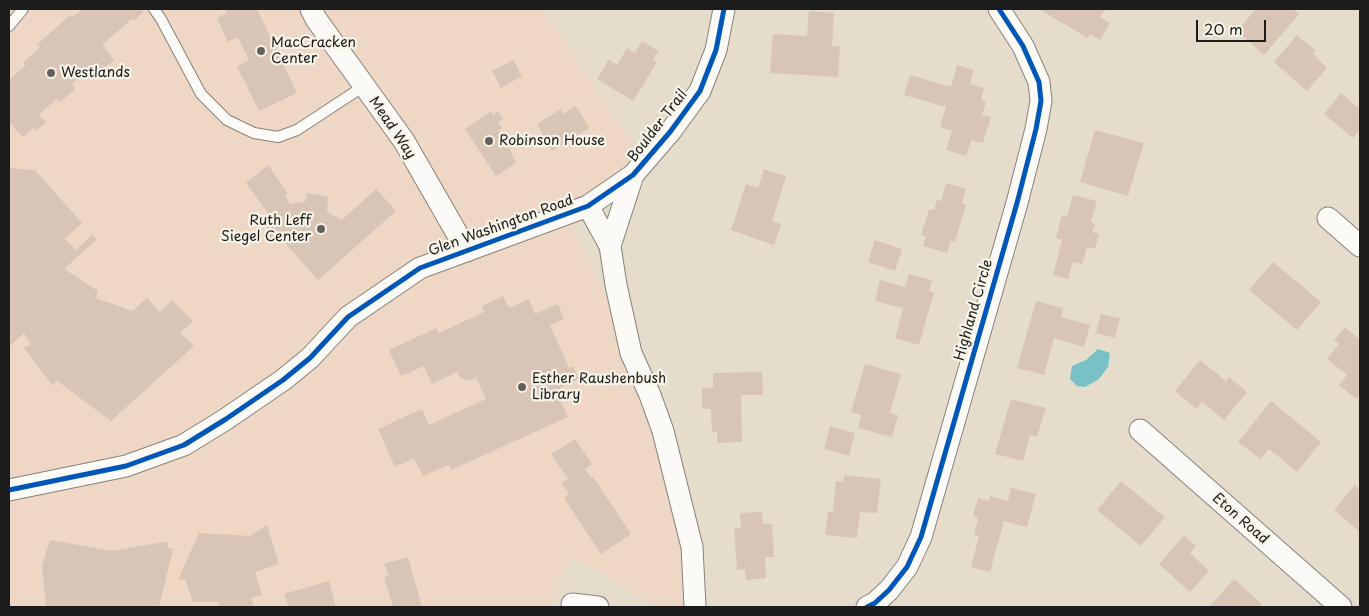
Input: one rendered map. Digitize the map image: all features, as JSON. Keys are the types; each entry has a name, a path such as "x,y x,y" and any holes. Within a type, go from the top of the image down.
{"street":[{"name":"Mead Way","path":"311,9 316,19 404,142 467,251"},
{"name":"Boulder Trail","path":"695,607 692,547 663,431 631,352 616,285 610,246 588,206 633,175 670,132 700,91 716,50 724,9"},
{"name":"Highland Circle","path":"867,607 875,603 889,590 906,567 921,536 1036,130 1041,101 1039,82 1023,46 998,9"},
{"name":"Boulder Trail","path":"610,246 633,175"},
{"name":"Glen Washington Road","path":"9,490 126,466 184,445 283,380 310,358 348,317 420,268 588,206"},
{"path":"1328,218 1360,246"},
{"name":"Eton Road","path":"1140,430 1341,607"},
{"path":"572,604 598,607"}],"lane":[{"path":"9,26 23,9"},
{"path":"154,9 161,18 202,94 227,120 254,133 278,137 298,130 364,86"}],"shaded area":[{"path":"9,9 543,9 639,153 574,229 604,292 643,392 684,543 686,607 658,607 571,556 550,605 546,607 9,607"}],"water":[{"path":"1098,349 1110,353 1108,367 1099,379 1085,387 1077,386 1070,379 1072,366 1086,360"}],"building":[{"name":"Westlands","path":"82,9 140,9 143,12 102,45 114,60 95,76 89,70 72,84 75,89 60,102 56,99 39,115 46,122 36,131 33,128 23,137 9,122 9,80 26,65 23,63 40,47 37,45 70,15 72,17"},
{"name":"MacCracken Center","path":"225,9 257,9 297,93 259,111 237,66 249,60 238,37 228,42 217,18 227,13"},
{"path":"1043,9 1105,9 1100,17 1110,23 1100,40 1090,34 1088,38 1042,11"},
{"path":"1256,9 1293,9 1299,14 1264,55 1237,31"},
{"path":"809,11 834,13 832,46 840,46 838,77 770,73 773,34 807,36"},
{"path":"1297,35 1316,51 1313,54 1327,68 1307,91 1274,62"},
{"path":"642,41 658,51 653,60 657,62 633,101 597,79 609,59 617,65 627,48 635,53"},
{"path":"513,60 522,76 501,88 492,71"},
{"path":"957,65 974,70 970,84 984,88 981,100 986,102 982,115 991,117 983,143 971,140 966,156 946,150 952,131 940,127 946,107 904,95 910,75 951,87"},
{"path":"1341,93 1360,109 1360,129 1353,138 1324,114"},
{"path":"576,106 589,128 552,151 537,124 561,109 564,114"},
{"name":"Robinson House","path":"491,111 493,115 498,111 503,119 498,122 502,128 498,130 516,163 496,176 465,129"},
{"path":"1095,130 1144,143 1128,196 1080,182"},
{"name":"Ruth Leff Siegel Center","path":"268,165 287,193 285,195 290,204 305,202 307,193 328,197 327,212 342,220 376,189 396,211 318,280 282,239 267,238 267,212 246,183"},
{"path":"9,168 35,170 82,223 65,239 76,250 92,235 97,239 64,269 98,291 96,298 132,311 147,298 160,312 172,300 193,321 180,333 194,346 111,421 56,380 53,386 24,348 31,344 24,333 9,347"},
{"path":"764,169 786,176 772,221 781,224 774,245 731,230 746,184 758,188"},
{"path":"946,183 966,189 962,203 966,204 955,242 950,241 947,253 923,246 926,236 921,235 929,209 934,210 937,200 941,201"},
{"path":"1073,195 1097,201 1091,222 1095,224 1092,232 1099,234 1095,249 1087,247 1082,264 1073,262 1068,279 1053,275 1062,240 1056,238 1062,215 1067,217"},
{"path":"875,240 902,249 895,271 868,262"},
{"path":"1273,262 1321,302 1297,330 1249,290"},
{"path":"909,274 932,280 929,291 934,292 919,345 895,338 903,308 875,301 880,280 905,287"},
{"name":"Esther Raushenbush Library","path":"503,296 509,308 529,299 535,314 558,304 564,319 550,325 569,368 573,366 579,379 556,390 568,417 451,470 449,465 423,476 414,458 395,467 378,429 422,409 429,425 486,399 476,378 469,381 460,378 457,372 432,384 424,366 401,376 389,350 436,328 439,333 484,312 482,306"},
{"path":"1036,301 1063,308 1061,317 1090,325 1084,347 1054,338 1044,375 1017,368"},
{"path":"1101,314 1120,318 1115,338 1096,333"},
{"path":"1345,327 1360,340 1360,393 1356,399 1339,385 1347,375 1327,359 1339,344 1334,340"},
{"path":"1200,360 1226,381 1229,377 1247,392 1224,420 1202,402 1196,409 1175,391"},
{"path":"865,364 901,374 890,413 898,415 892,437 858,428 861,415 851,412"},
{"path":"762,372 763,395 741,395 742,442 717,443 717,432 712,433 711,409 702,409 702,388 713,388 713,373"},
{"path":"1011,399 1046,408 1037,437 1030,435 1023,461 995,454"},
{"path":"1271,401 1321,442 1297,472 1269,449 1260,459 1238,442"},
{"path":"830,426 855,433 849,456 824,449"},
{"path":"575,439 592,464 585,469 591,478 593,477 631,534 601,554 564,498 569,494 561,483 568,479 551,454"},
{"path":"844,475 881,479 877,513 860,512 857,538 825,535 828,511 833,512 836,481 843,482"},
{"path":"1121,481 1165,517 1141,546 1097,510"},
{"path":"1355,485 1360,490 1360,532 1334,510"},
{"path":"1011,488 1036,494 1027,527 1004,521 990,572 971,567 979,536 974,535 978,518 973,516 978,498 989,501 990,496 1008,501"},
{"path":"762,512 763,524 772,524 774,557 765,557 766,578 746,580 745,569 737,570 734,528 741,528 740,513"},
{"path":"267,525 279,564 255,572 262,595 251,598 254,607 220,607 219,602 193,602 185,579 178,580 199,533 250,536"},
{"path":"1184,536 1196,546 1190,553 1209,571 1190,592 1159,564"},
{"path":"50,540 112,551 163,542 168,543 167,548 173,549 159,607 46,607 42,566"},
{"path":"408,557 422,607 393,607 384,577 389,576 384,564"},
{"path":"1234,579 1262,604 1260,607 1209,607"},
{"path":"329,581 336,607 289,607 284,594"}],"cycle path":[{"path":"9,490 126,466 184,445 283,380 310,358 348,317 420,268 588,206 633,175 670,132 700,91 716,50 724,9"},
{"path":"867,607 875,603 889,590 907,567 921,537 1017,203 1036,129 1041,101 1039,82 1023,46 999,9"}],"place":[{"name":"MacCracken Center","path":"261,51"},
{"name":"Westlands","path":"51,73"},
{"name":"Robinson House","path":"489,141"},
{"name":"Ruth Leff Siegel Center","path":"321,229"},
{"name":"Esther Raushenbush Library","path":"522,387"}]}
